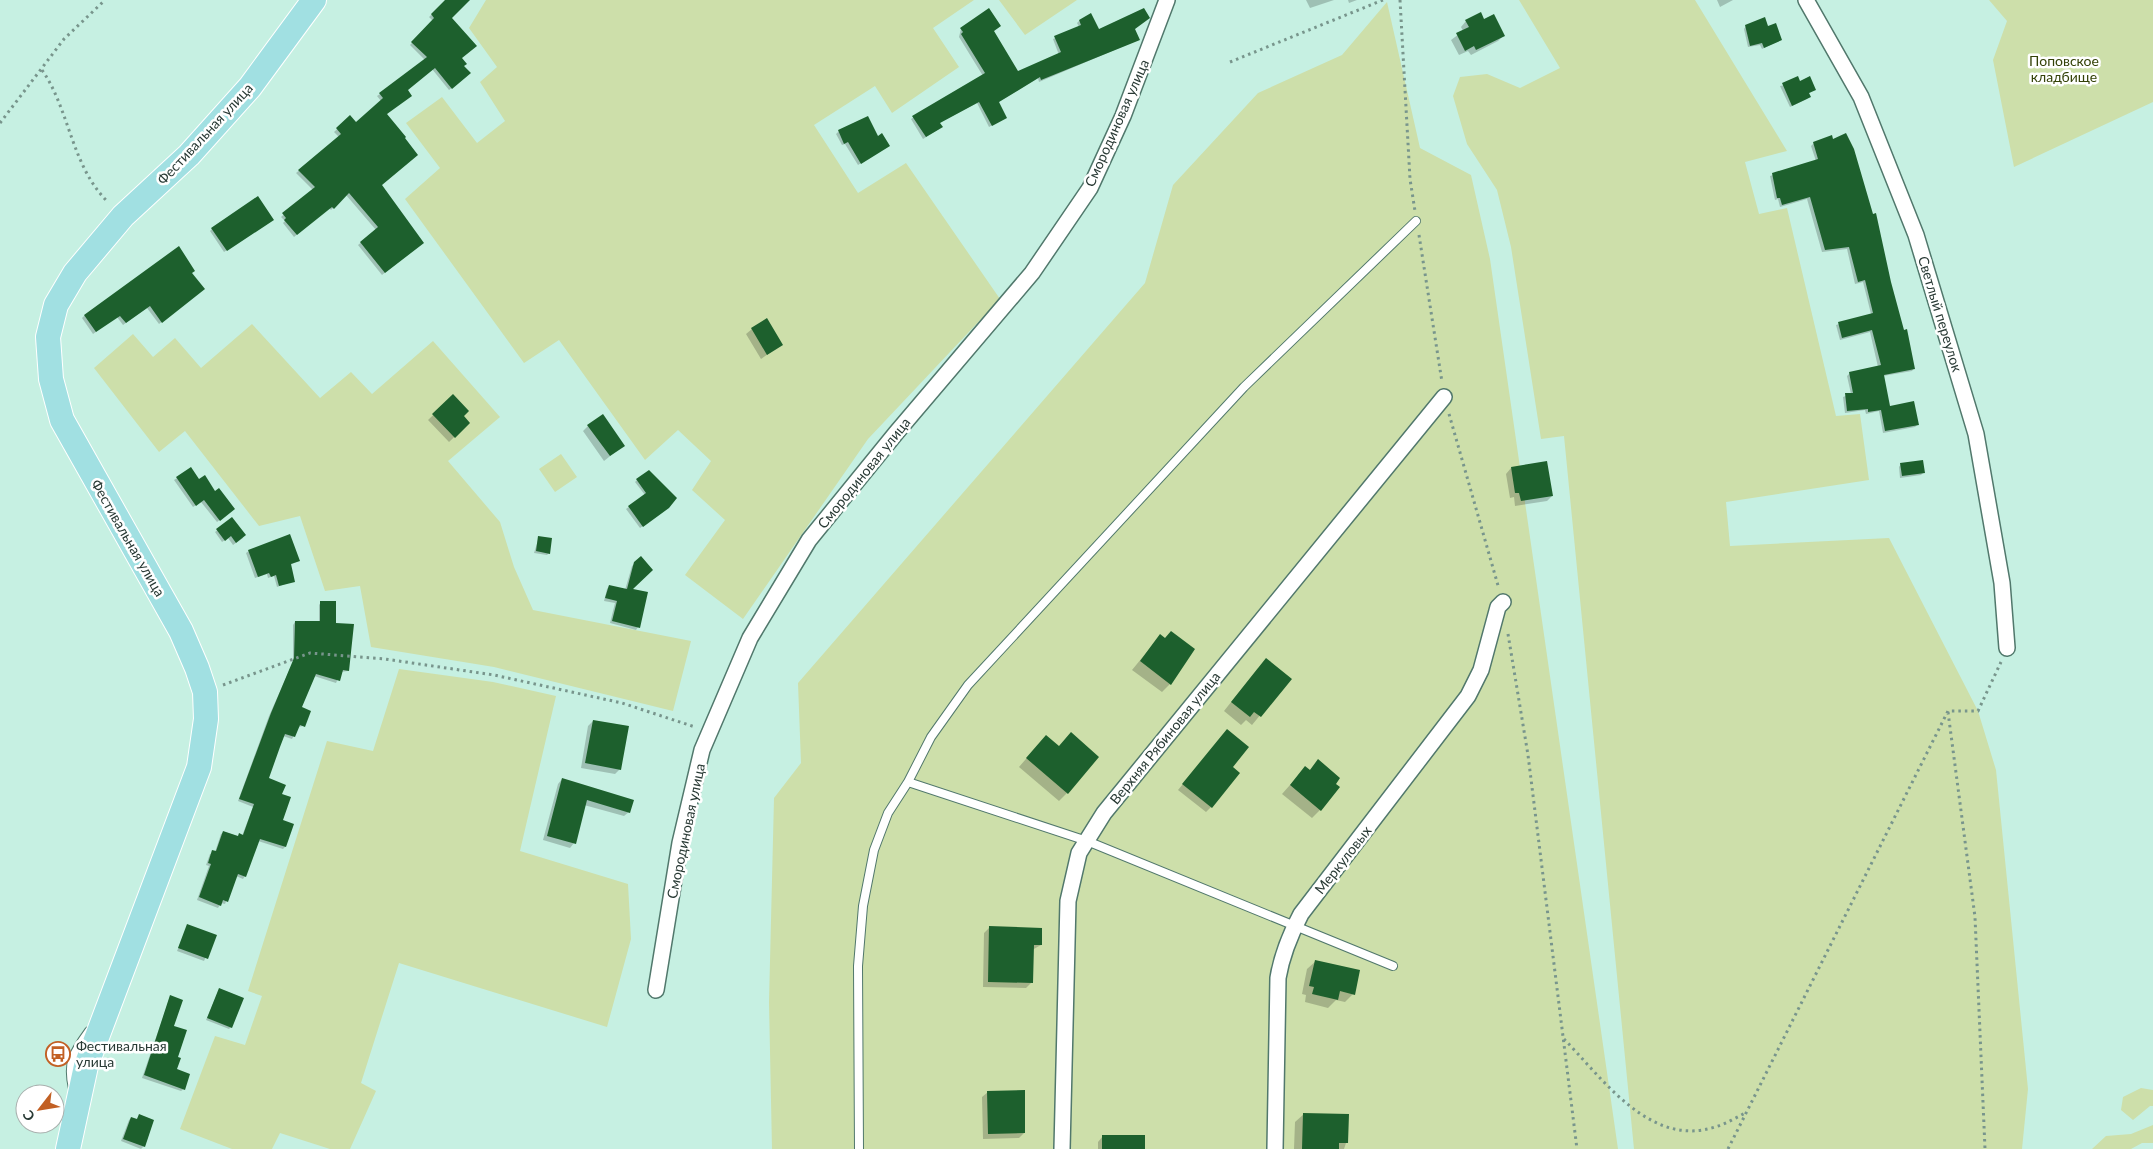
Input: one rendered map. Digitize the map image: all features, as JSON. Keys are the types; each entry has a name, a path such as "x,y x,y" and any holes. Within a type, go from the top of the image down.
{"main road":[{"name":"Фестивальная улица","path":"68,1149 86,1066 199,767 206,719 205,692 197,668 180,631 62,420 51,379 48,337 56,305 74,273 123,216 189,156 250,87 314,0"}],"street":[{"name":"Смородиновая улица","path":"656,990 680,843 702,750 750,638 810,540 902,425 1032,273 1090,188 1123,116 1168,0"},
{"name":"Светлый переулок","path":"1806,0 1861,97 1916,235 1976,434 2002,583 2007,648"},
{"name":"Верхняя Рябиновая улица","path":"1062,1149 1068,900 1079,853 1104,813 1444,397"},
{"name":"Меркуловых","path":"1275,1149 1278,978 1286,946 1295,925 1468,696 1486,655 1498,606 1503,602"}],"lane":[{"path":"859,1149 858,966 863,906 874,850 888,813 908,782 931,738 968,685 1244,387 1416,221"},
{"path":"908,782 1087,841 1392,966"}],"path":[{"path":"0,123 64,39 105,0"},
{"path":"1230,62 1383,0"},
{"path":"1400,0 1410,179 1416,221 1444,397 1503,602 1528,755 1577,1149"},
{"path":"42,70 54,87 77,154 104,198"},
{"path":"1948,711 1978,711 2007,648"},
{"path":"205,692 310,653 375,658 494,675 622,703 710,732"},
{"path":"1728,1149 1948,711"},
{"path":"1948,711 1975,917 1985,1149"},
{"path":"1564,1040 1630,1108 1660,1125 1685,1132 1715,1127 1747,1112"}],"green space":[{"path":"486,0 974,0 933,28 959,67 892,113 875,86 814,125 858,193 906,163 1000,299 868,439 743,619 685,575 725,520 692,490 711,461 678,430 645,460 559,340 524,363 405,199 440,168 406,123 442,97 477,143 505,121 480,82 497,67 469,28"},
{"path":"999,0 1077,0 1025,35"},
{"path":"1519,0 1695,0 1787,151 1745,162 1759,214 1787,208 1836,416 1860,414 1869,480 1726,502 1730,546 1889,538 1978,711 1996,770 2028,1089 2022,1149 1634,1149 1564,436 1541,439 1511,247 1497,190 1467,144 1453,96 1460,77 1487,74 1520,88 1560,68"},
{"name":"Поповское кладбище","path":"1989,0 2153,0 2153,102 2014,167 1993,60 2007,21"},
{"path":"1387,2 1420,148 1471,175 1490,259 1618,1149 772,1149 769,1002 774,798 801,763 798,683 1145,283 1173,185 1258,93 1342,55"},
{"path":"252,324 320,398 351,372 372,394 433,341 500,417 448,461 500,522 514,567 533,610 691,641 673,711 494,667 371,647 360,586 325,591 300,516 259,526 185,431 159,452 94,368 133,334 153,357 175,338 201,368"},
{"path":"561,454 577,477 555,492 539,469"},
{"path":"399,669 493,682 556,696 520,851 628,884 631,939 607,1027 399,963 361,1083 376,1091 350,1149 330,1149 280,1133 272,1149 232,1149 180,1129 215,1036 245,1045 262,996 248,991 327,741 373,751"},
{"path":"2141,1088 2153,1090 2153,1106 2150,1106 2133,1120 2121,1110 2123,1097"},
{"path":"2153,1125 2153,1143 2142,1143 2131,1149 2092,1149 2106,1136 2131,1134"}],"building":[{"path":"445,0 470,0 452,18 477,46 462,58 467,64 464,66 471,73 452,89 435,68 408,90 412,96 387,114 418,155 382,185 424,243 385,273 360,242 378,227 349,193 334,209 332,207 297,235 284,220 286,218 282,213 315,187 298,170 341,134 336,128 350,115 356,122 383,98 379,93 427,57 411,42 434,18 431,14"},
{"path":"989,8 1001,26 994,31 1018,71 1061,52 1054,36 1081,25 1079,20 1091,13 1099,29 1144,8 1150,18 1135,29 1140,40 1041,80 1040,77 999,102 1007,118 992,126 979,102 940,123 943,127 926,137 912,116 985,73 961,34 963,32 960,28"},
{"path":"1481,12 1484,19 1494,14 1505,36 1476,50 1474,46 1465,51 1456,33 1469,27 1465,20"},
{"path":"1765,17 1768,26 1776,23 1782,40 1764,48 1762,43 1750,46 1745,25"},
{"path":"1798,76 1800,81 1810,76 1816,90 1809,93 1811,97 1792,106 1782,83"},
{"path":"868,116 878,136 882,133 890,146 861,164 848,142 844,144 838,130"},
{"path":"1846,133 1854,149 1873,214 1876,213 1891,282 1904,330 1907,329 1915,369 1884,375 1890,406 1914,401 1919,425 1885,431 1881,410 1868,412 1868,409 1847,411 1845,393 1853,393 1849,372 1881,365 1872,330 1842,338 1838,322 1873,313 1865,280 1858,282 1849,247 1825,250 1810,197 1782,205 1780,198 1777,198 1772,173 1818,159 1813,142 1832,135 1833,139"},
{"path":"258,196 274,220 227,251 211,228"},
{"path":"179,246 195,271 192,273 205,289 162,323 150,306 126,323 120,316 96,332 84,315"},
{"path":"767,318 783,345 767,355 751,328"},
{"path":"453,394 469,411 464,416 470,423 455,438 432,414"},
{"path":"603,414 625,446 610,456 587,425"},
{"path":"1923,460 1925,473 1902,476 1900,463"},
{"path":"1547,461 1553,496 1521,501 1519,493 1515,493 1511,467"},
{"path":"191,467 199,479 205,475 215,491 219,488 235,509 220,521 204,500 196,506 176,477"},
{"path":"649,470 677,498 669,508 643,527 628,506 646,493 636,479"},
{"path":"232,517 246,535 236,543 231,536 225,541 216,529"},
{"path":"290,534 300,561 291,564 295,582 279,586 276,575 271,577 269,573 258,577 248,550"},
{"path":"538,536 552,538 550,554 536,551"},
{"path":"641,556 653,570 633,589 648,592 640,628 612,621 617,601 605,598 609,585 627,589 634,562"},
{"path":"320,601 336,601 336,623 354,624 349,671 343,670 340,681 316,674 302,707 311,711 305,727 300,725 295,737 285,734 280,747 269,778 286,785 282,794 291,797 283,820 294,824 286,847 260,839 246,877 238,874 228,902 223,900 221,906 199,897 211,864 208,863 212,850 216,851 223,831 238,836 239,833 243,835 254,804 239,799 294,658 295,621 320,621"},
{"path":"1171,631 1195,649 1171,685 1140,661 1160,634 1165,638"},
{"path":"1266,658 1292,679 1261,717 1254,712 1250,717 1231,702"},
{"path":"593,720 629,726 621,770 585,763"},
{"path":"1227,729 1249,747 1233,767 1240,773 1212,808 1182,784"},
{"path":"1071,732 1099,757 1068,794 1026,758 1046,735 1059,746"},
{"path":"1318,759 1340,778 1336,784 1340,787 1321,811 1290,785 1305,766 1310,770"},
{"path":"562,778 634,800 630,813 587,800 576,844 547,836"},
{"path":"187,924 217,935 208,959 178,948"},
{"path":"989,926 1042,928 1042,945 1034,945 1033,983 988,982"},
{"path":"1315,960 1360,970 1355,995 1340,991 1338,1000 1312,994 1314,987 1309,986"},
{"path":"219,988 244,998 232,1028 207,1018"},
{"path":"170,995 183,1000 174,1026 187,1030 178,1057 181,1058 177,1069 190,1074 185,1090 144,1075"},
{"path":"1025,1090 1025,1133 988,1134 987,1091"},
{"path":"1303,1113 1349,1114 1348,1143 1339,1143 1339,1149 1302,1149"},
{"path":"139,1114 154,1120 145,1147 123,1139 131,1117 137,1119"},
{"path":"1102,1135 1145,1135 1145,1149 1102,1149"}],"place":[{"name":"Фестивальная улица","path":"58,1054"}]}
